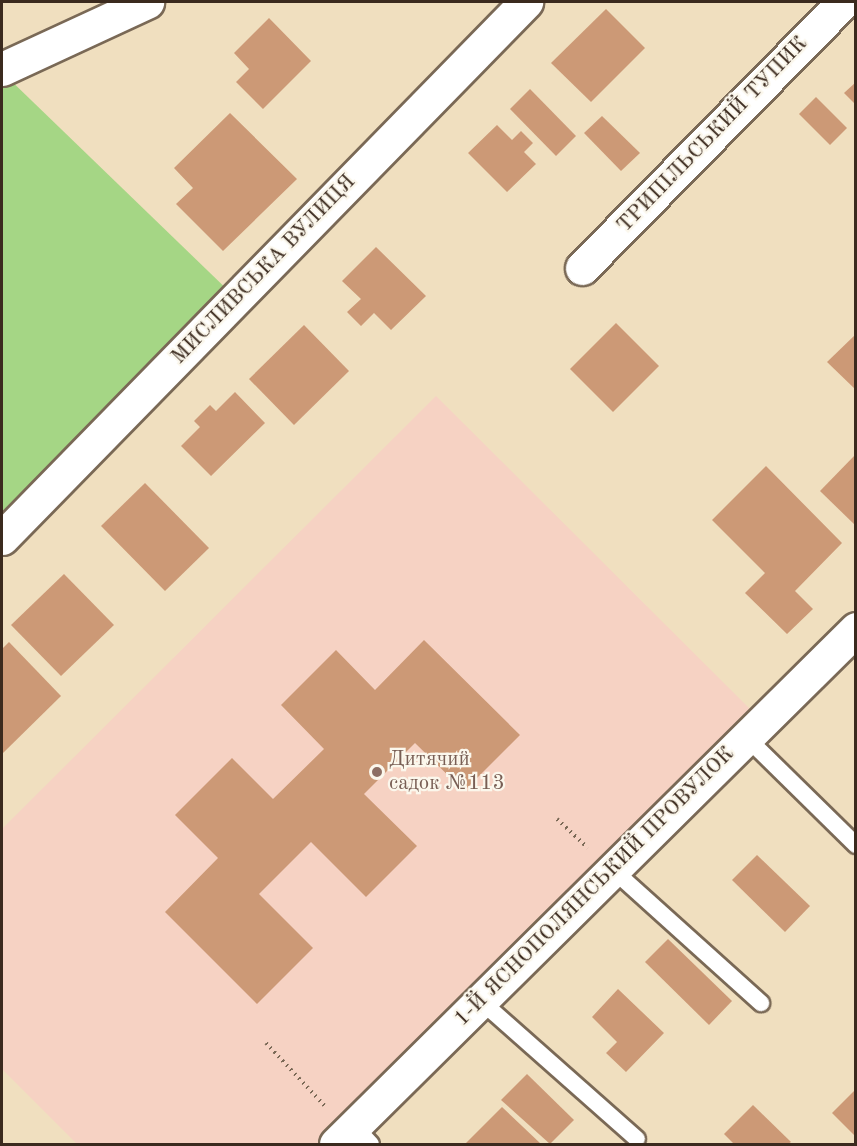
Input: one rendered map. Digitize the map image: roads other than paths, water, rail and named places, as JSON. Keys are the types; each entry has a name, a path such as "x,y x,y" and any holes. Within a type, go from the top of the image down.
{"street":[{"path":"2,69 147,2"},
{"name":"МИСЛИВСЬКА ВУЛИЦЯ","path":"2,538 526,2"},
{"name":"ТРИПІЛЬСЬКИЙ ТУПИК","path":"582,268 843,2"},
{"name":"1-Й ЯСНОПОЛЯНСЬКИЙ ПРОВУЛОК","path":"352,1137 611,868 855,629"}],"lane":[{"path":"746,737 855,845"},
{"path":"611,868 761,1003"},
{"path":"481,1001 637,1139"}],"place":[{"name":"Дитячий садок №113","path":"377,772"}]}
